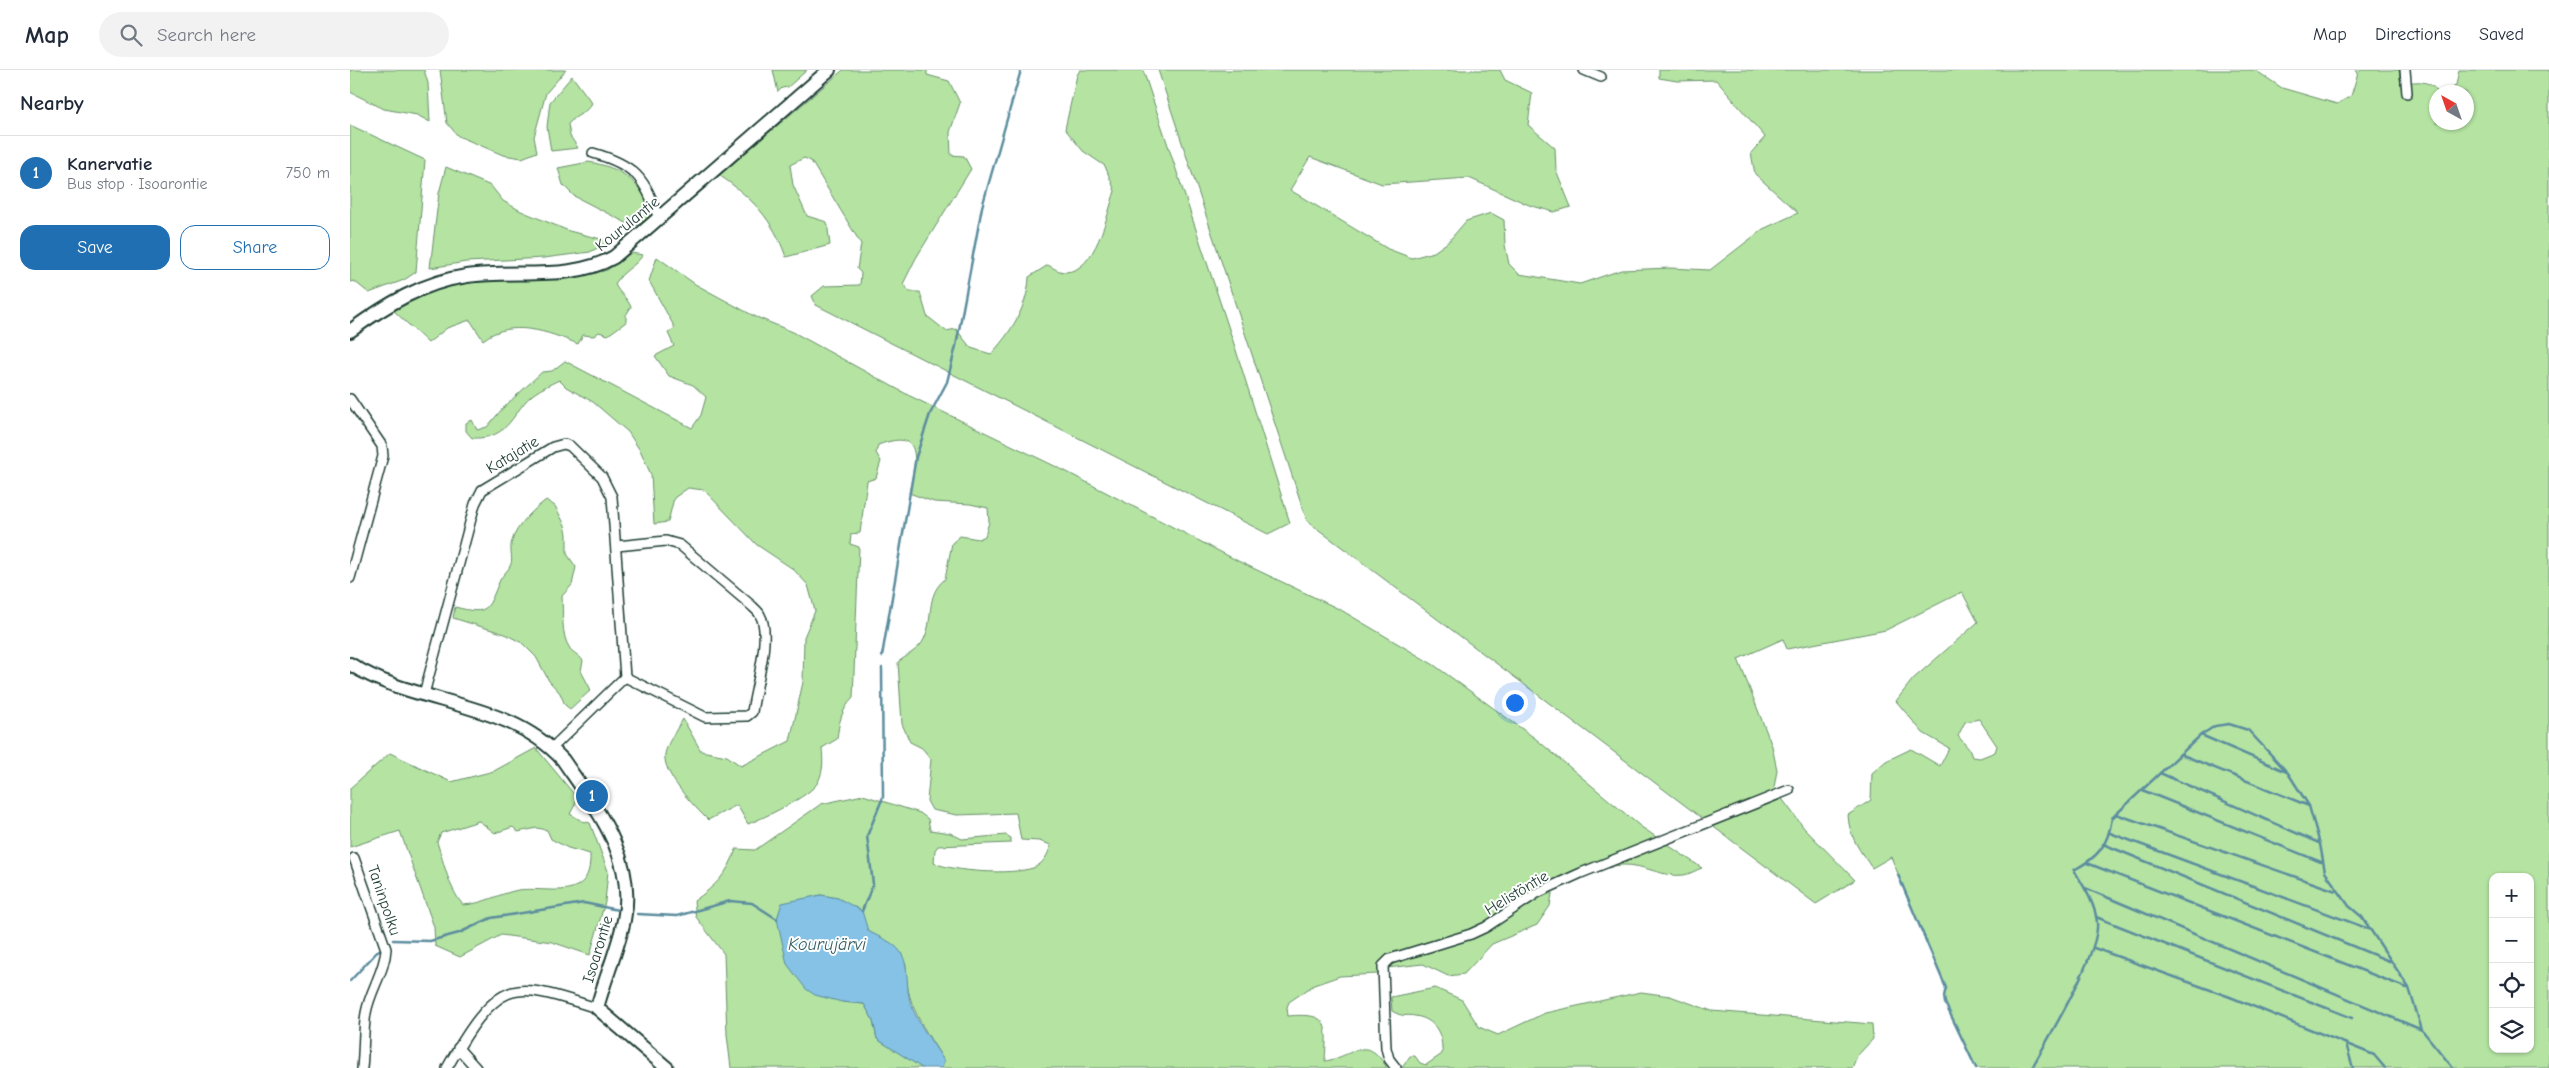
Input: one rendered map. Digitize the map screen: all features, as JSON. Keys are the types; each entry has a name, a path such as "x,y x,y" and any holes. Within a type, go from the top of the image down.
{"street":[{"name":"Kourulantie","path":"350,331 400,298 426,286 466,276 565,272 601,265 631,245 829,70"},
{"path":"1584,70 1602,77"},
{"path":"2405,70 2407,93"},
{"path":"593,153 619,160 641,179 660,219"},
{"path":"350,399 382,446 383,456 350,578"},
{"name":"Katajatie","path":"424,694 476,504 482,490 553,447 564,444 570,446 602,477 612,497 625,677"},
{"path":"552,748 625,677 705,717 747,716 752,712 764,638 760,614 680,545 666,541 617,546"},
{"name":"Isoarontie","path":"350,664 370,674 424,694 491,714 519,725 552,748 563,760 618,848 622,862 627,902 624,920 597,1008 667,1068"},
{"name":"Helistöntie","path":"1396,1068 1389,1060 1386,1048 1383,966 1390,958 1471,934 1486,927 1537,893 1581,873 1789,790"},
{"name":"Taninpolku","path":"354,858 386,949 385,960 371,992 366,1014 362,1068"},
{"path":"447,1068 462,1039 496,1000 507,994 530,991 597,1008"},
{"path":"458,1048 476,1068"}],"green space":[{"path":"350,70 424,70 428,83 430,122 417,115 384,109 350,92"},
{"path":"440,70 566,70 546,93 534,137 537,152 522,158 503,155 458,136 447,123"},
{"path":"773,70 807,70 788,87 782,88 778,92"},
{"path":"843,70 927,70 927,75 949,81 960,103 950,132 951,155 964,156 971,169 916,258 903,284 910,292 920,292 927,316 946,331 956,329 971,348 991,354 1005,338 1022,309 1029,277 1048,265 1065,272 1076,269 1085,263 1099,240 1104,227 1115,191 1105,166 1083,151 1065,129 1077,75 1080,70 1143,70 1235,347 1290,523 1268,534 816,305 812,296 824,286 860,285 861,273 857,269 861,244 811,161 804,158 790,165 793,185 807,216 827,222 830,245 786,257 775,231 760,210 742,192 719,175"},
{"path":"1158,70 1500,70 1505,80 1532,93 1528,125 1555,148 1556,170 1571,207 1554,212 1529,205 1469,178 1382,184 1310,157 1290,190 1388,249 1412,258 1434,252 1448,242 1466,221 1491,213 1504,220 1505,245 1509,264 1519,274 1580,284 1621,270 1670,268 1710,270 1763,229 1798,213 1755,174 1751,153 1765,137 1716,80 1677,81 1659,78 1659,70 2255,70 2282,88 2337,104 2351,96 2358,73 2356,70 2399,70 2401,84 2422,82 2430,85 2429,130 2474,130 2474,85 2456,85 2459,70 2549,70 2549,1068 1976,1068 1945,1003 1946,988 1891,857 1872,868 1859,850 1853,837 1848,815 1871,800 1872,773 1886,761 1911,749 1940,766 1949,748 1923,733 1896,701 1913,679 1978,622 1962,592 1886,630 1787,649 1783,639 1738,659 1772,746 1777,770 1774,788 1804,828 1855,880 1816,904 1307,521","holes":["1979,719 1997,746 1995,752 1980,758 1972,757 1969,749 1958,736 1965,722"]},
{"path":"572,76 592,103 568,124 570,136 578,148 551,151 547,127 550,102"},
{"path":"350,125 425,160 416,272 404,280 369,293 354,281 350,282"},
{"path":"589,162 620,172 635,183 652,211 647,219 634,227 574,196 563,185 558,168"},
{"path":"446,167 491,186 503,201 521,211 569,231 605,240 607,243 590,252 544,258 466,262 430,268 439,193"},
{"path":"631,253 643,255 621,275 615,284 631,307 626,315 626,322 608,335 599,332 594,336 583,335 578,344 555,335 518,328 494,333 483,340 470,320 447,328 428,343 393,310 429,290 458,284 493,281 574,278 607,270"},
{"path":"657,257 695,284 754,316 793,332 910,396 1065,471 1238,561 1341,610 1434,665 1536,739 1640,826 1702,868 1686,874 1676,875 1669,875 1631,865 1598,870 1553,888 1550,906 1537,925 1492,944 1464,974 1448,976 1423,964 1387,968 1377,974 1340,976 1314,985 1289,1002 1287,1007 1288,1016 1312,1016 1319,1019 1323,1024 1326,1030 1325,1061 1366,1049 1379,1057 1387,1068 942,1068 944,1061 923,1027 912,1003 906,978 906,964 878,937 868,931 838,898 821,895 782,904 777,919 781,929 842,1002 864,1004 873,1020 877,1039 923,1068 731,1068 727,1035 724,954 696,917 694,901 720,879 729,866 736,849 755,850 821,804 863,795 920,813 928,819 930,830 950,833 962,839 1006,835 1011,838 1011,843 938,846 935,850 934,863 944,866 983,872 1023,870 1040,864 1047,855 1051,845 1039,841 1021,840 1016,813 957,815 932,810 927,801 931,759 922,748 910,742 902,724 898,662 921,644 927,633 934,593 945,579 952,543 960,536 979,539 985,536 989,522 988,508 970,504 934,502 909,493 914,451 910,444 904,441 893,441 878,445 876,453 881,461 876,478 867,481 860,533 851,534 850,544 859,547 853,698 841,717 837,739 822,748 823,761 818,782 814,788 797,800 748,824 737,805 708,820 680,789 668,771 665,754 683,719 701,751 727,756 741,766 790,741 803,682 804,637 815,611 808,585 793,569 757,545 704,490 688,488 674,498 668,522 654,524 651,475 641,452 628,432 593,402 566,387 559,380 535,393 510,422 495,434 472,438 466,431 466,423 472,420 477,430 487,427 503,408 542,372 552,371 565,361 692,428 701,415 706,397 693,385 669,376 655,356 674,346 668,333 675,328 649,281"},
{"path":"546,500 555,506 565,525 567,554 576,567 572,585 562,596 564,630 569,647 583,661 581,671 591,690 570,709 565,705 560,693 549,681 536,657 522,643 505,634 453,618 455,607 475,611 486,608 500,580 511,564 511,544 514,535 526,518"},
{"path":"536,748 578,799 570,814 590,823 608,871 605,902 590,955 552,942 501,935 460,957 435,946 434,927 400,831 350,847 350,788 390,753 451,782 494,771","holes":["479,821 495,833 513,827 518,832 537,828 547,830 551,839 568,848 590,854 589,870 584,880 576,886 566,889 518,890 477,903 463,905 450,884 437,842 441,833"]},
{"path":"1435,988 1462,1000 1479,1027 1498,1035 1545,1013 1641,992 1670,996 1712,1011 1872,1024 1873,1039 1857,1056 1852,1068 1402,1068 1410,1056 1415,1056 1420,1063 1426,1065 1442,1054 1441,1040 1437,1029 1428,1021 1392,1011 1391,997"}],"water":[{"name":"Kourujärvi","path":"821,895 838,898 862,911 868,931 889,942 900,952 906,965 911,1004 922,1026 944,1061 942,1068 922,1068 877,1039 873,1020 864,1004 842,1002 815,995 806,989 787,964 777,919 782,903"}],"waterway":[{"path":"882,656 916,457 930,414 947,382 956,346 982,207 1021,70"},
{"path":"862,911 873,884 867,836 883,797 882,668"},
{"path":"2032,1068 2072,995 2096,937 2097,923 2094,909 2089,895 2074,870 2101,850 2108,836 2112,818 2201,735 2215,726 2229,724 2248,730 2288,773 2309,806 2320,844 2325,872 2349,906 2362,917 2409,988 2422,1030 2453,1068"},
{"path":"2201,735 2287,772"},
{"path":"2180,754 2309,806"},
{"path":"2160,773 2319,843"},
{"path":"2142,790 2321,862"},
{"path":"2116,814 2336,891"},
{"path":"2110,833 2369,929"},
{"path":"2103,844 2389,961"},
{"path":"2087,863 2407,988"},
{"path":"1898,875 1946,988 1945,1003 1976,1068"},
{"path":"2085,888 2422,1030"},
{"path":"637,914 677,916 730,901 752,903 777,919"},
{"path":"393,940 430,941 459,933 491,918 584,903 618,910"},
{"path":"2096,917 2352,1018"},
{"path":"2094,948 2230,997 2374,1055 2385,1068"},
{"path":"350,981 379,950"},
{"path":"2346,1044 2353,1068"}],"place":[{"name":"Kanervatie","path":"592,796"}]}
